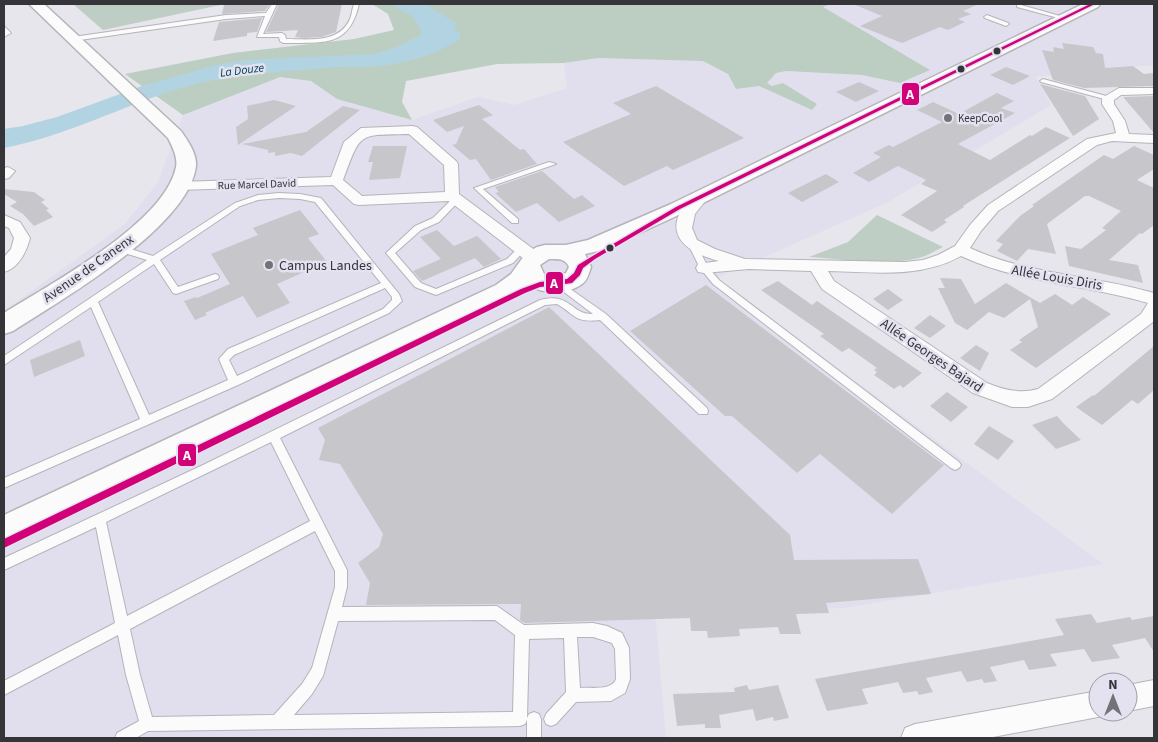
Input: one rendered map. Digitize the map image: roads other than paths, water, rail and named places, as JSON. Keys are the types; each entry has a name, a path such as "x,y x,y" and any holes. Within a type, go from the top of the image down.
{"main road":[{"path":"36,4 74,39"},
{"path":"4,530 504,291 515,284 602,252 703,195 1055,17 1093,4"},
{"name":"Avenue de Canenx","path":"4,325 121,249 155,218 170,201 186,168 184,150 175,135 74,39"},
{"path":"4,544 523,291 554,271"}],"street":[{"path":"1123,136 1119,121 1108,104 1108,98 1119,92 1154,91"},
{"path":"454,198 451,164 412,130 366,132 351,142 336,181 359,201 454,198 554,271"},
{"path":"704,268 749,264 914,266 944,259 961,250 975,228 994,208 1092,142 1102,138 1123,136 1154,139"},
{"name":"Rue Marcel David","path":"178,186 336,181"},
{"path":"703,195 686,219 685,234 692,244 702,250 749,264"},
{"path":"4,220 15,225 22,238 19,250 4,267"},
{"name":"Allée Louis Diris","path":"961,250 1016,270 1111,287 1154,299"},
{"name":"Allée Georges Bajard","path":"816,265 828,285 939,361 990,393 1018,400 1033,399 1045,394 1147,318 1154,307"},
{"path":"1138,696 1154,693"},
{"path":"915,738 960,735 1088,706"}],"lane":[{"path":"274,4 259,36 282,34 283,41 326,40 339,37 348,30 356,4"},
{"path":"1019,4 1029,11 1055,17"},
{"path":"1029,11 1040,5 1041,9 1055,17"},
{"path":"1029,11 1055,17"},
{"path":"74,39 226,17 268,14"},
{"path":"987,17 1006,24"},
{"path":"4,28 8,34 4,35"},
{"path":"1043,81 1108,98"},
{"path":"516,221 478,188 552,164"},
{"path":"4,361 240,203 258,197 310,197 318,200 396,296 396,301 386,311 234,382 4,483"},
{"path":"454,198 436,220 418,228 390,253 418,285 436,292 510,261 554,271 703,411"},
{"path":"692,244 704,268 716,282 955,465"},
{"path":"121,249 156,260 176,291 215,277"},
{"path":"234,382 224,359 232,352 386,284"},
{"path":"4,564 274,436 543,302 558,301 580,317 603,316"},
{"path":"93,302 146,421"},
{"path":"274,436 341,570 341,587 318,671 307,689 278,722"},
{"path":"100,520 133,675 147,724"},
{"path":"4,688 317,524"},
{"path":"334,614 497,613 522,632 593,630 608,633 617,638 622,648 624,679 620,688 611,694 573,695"},
{"path":"551,719 573,695 570,630"},
{"path":"122,738 147,724 520,719 522,632"},
{"path":"534,719 534,738"}],"water":[{"name":"La Douze","path":"391,4 425,4 456,23 455,30 460,33 460,39 432,53 387,65 331,67 268,73 233,77 182,88 65,131 4,148 4,129 57,117 142,86 216,65 246,60 373,54 395,48 421,35 421,30 413,17"}],"place":[{"name":"KeepCool","path":"948,118"},
{"name":"Campus Landes","path":"269,265"}]}
